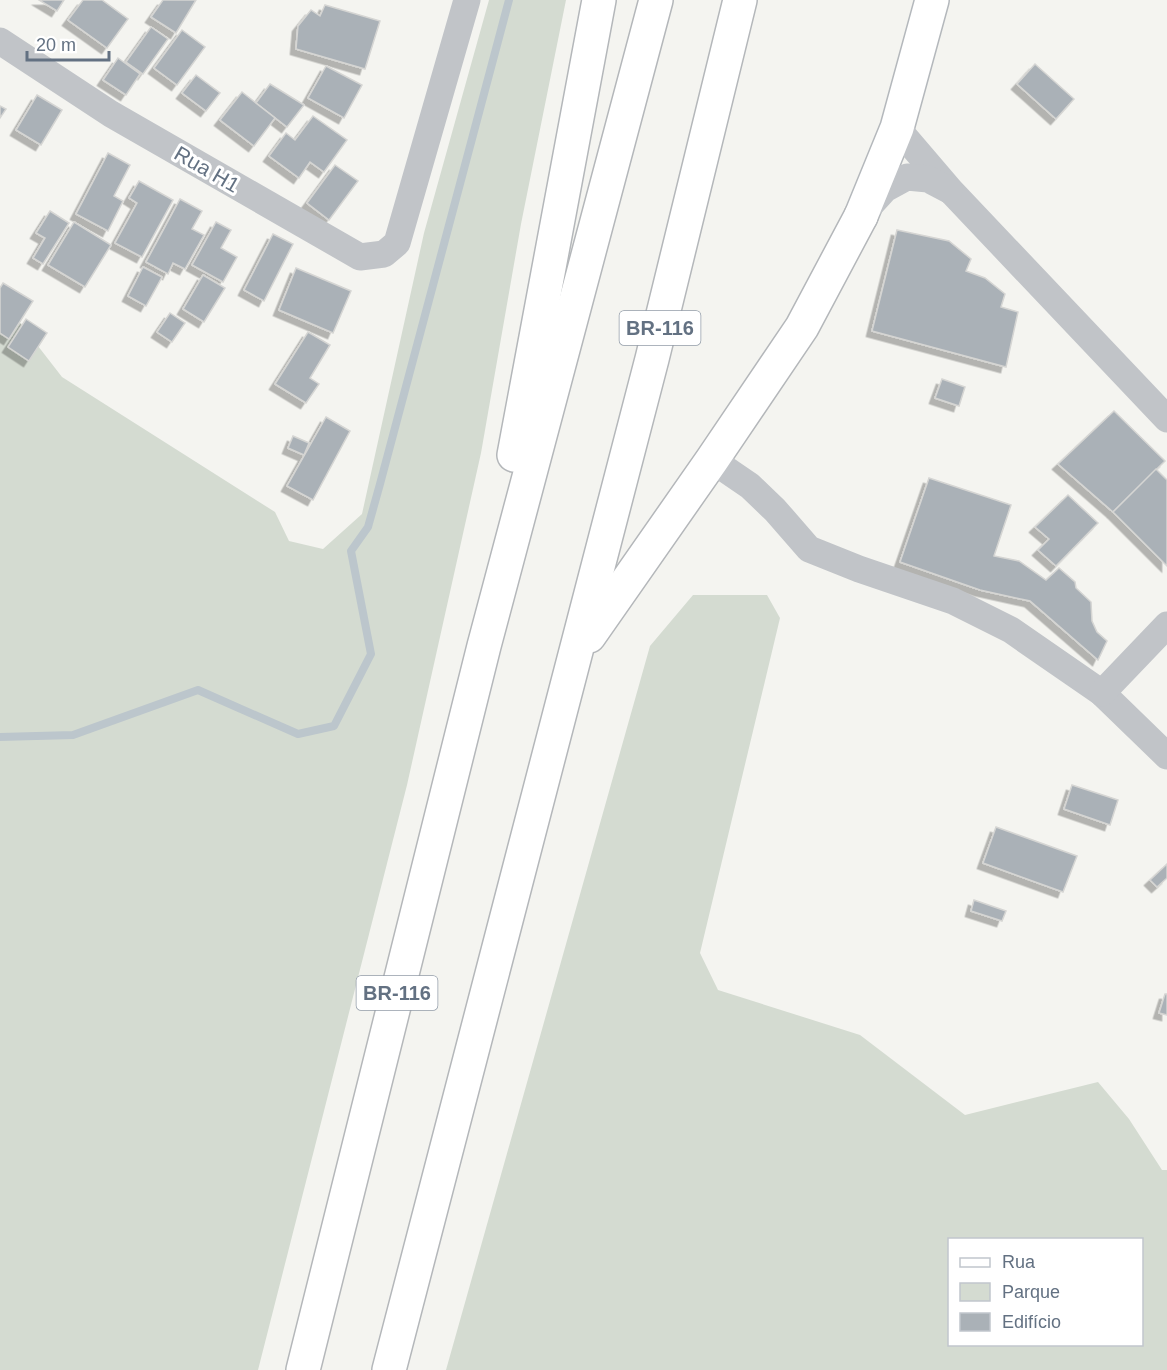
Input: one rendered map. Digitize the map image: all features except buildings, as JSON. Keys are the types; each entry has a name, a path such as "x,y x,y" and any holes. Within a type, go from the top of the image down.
{"main road":[{"path":"484,646 491,569 517,442 599,0"},
{"name":"BR-116","path":"303,1370 484,646 656,0"},
{"name":"BR-116","path":"390,1370 652,359 740,0"},
{"path":"576,655 802,327 861,216 897,128 932,0"}],"street":[{"name":"Rua H1","path":"0,41 111,114 360,257 384,254 396,243 405,219 467,0"},
{"path":"897,128 950,190 1167,419"},
{"path":"861,216 885,189 907,177 928,179 950,190"},
{"path":"712,460 750,486 775,510 809,549 859,569 953,601 1011,630 1102,693 1167,756"},
{"path":"1102,693 1167,625"}],"green space":[{"path":"489,0 566,0 521,224 481,453 407,785 258,1370 0,1370 0,297 62,377 275,512 289,541 323,549 362,514 424,233"},
{"path":"693,595 767,595 780,618 700,953 718,990 860,1035 965,1115 1098,1082 1129,1119 1162,1170 1167,1170 1167,1370 446,1370 650,646"}],"waterway":[{"path":"0,737 73,735 198,690 298,734 334,726 371,654 351,551 368,527 509,0"}]}
